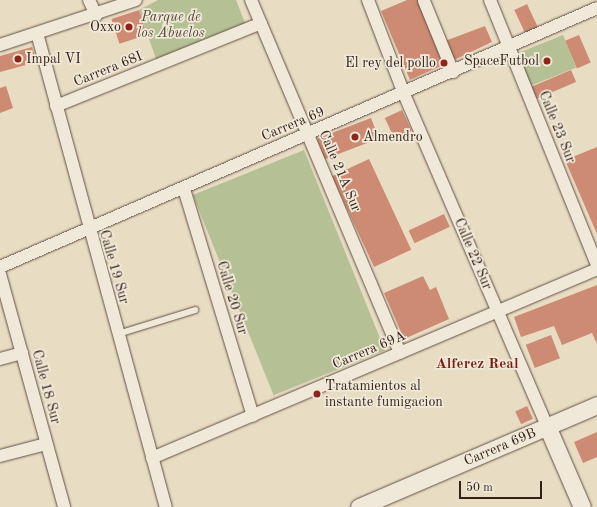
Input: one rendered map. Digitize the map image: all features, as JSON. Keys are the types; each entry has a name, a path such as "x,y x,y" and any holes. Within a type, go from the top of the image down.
{"street":[{"path":"89,0 96,15"},
{"path":"0,45 96,15 136,0"},
{"name":"Calle 21A Sur","path":"251,0 400,353"},
{"name":"Calle 22 Sur","path":"368,0 404,94 582,507"},
{"name":"Calle 23 Sur","path":"490,0 597,265"},
{"path":"424,1 453,72"},
{"name":"Carrera 69","path":"0,267 184,189 308,134 361,107 404,94 597,8"},
{"name":"Carrera 68I","path":"56,106 261,23"},
{"name":"Calle 19 Sur","path":"36,33 166,507"},
{"name":"Calle 20 Sur","path":"184,189 253,416"},
{"name":"Carrera 69A","path":"152,458 597,269"},
{"name":"Calle 18 Sur","path":"0,274 64,507"},
{"path":"0,360 22,353"},
{"name":"Carrera 69B","path":"359,507 597,405"},
{"path":"0,456 46,444"}],"lane":[{"path":"118,335 195,310"}],"green space":[{"name":"Parque de los Abuelos","path":"158,0 236,0 245,23 156,59 139,10"},
{"name":"SpaceFutbol","path":"563,35 576,67 531,86 518,53"},
{"path":"304,150 385,350 274,395 193,195"}],"building":[{"path":"407,0 420,0 447,63 410,80 381,11"},
{"path":"527,4 538,28 525,33 514,10"},
{"name":"Oxxo","path":"139,10 147,35 119,44 111,19"},
{"path":"485,26 492,42 454,60 445,41"},
{"path":"579,35 591,63 577,68 565,41"},
{"name":"Impal VI","path":"32,47 37,62 0,72 0,56"},
{"path":"571,70 576,82 536,99 531,87"},
{"path":"6,86 13,108 0,113 0,88"},
{"path":"402,110 412,131 395,139 385,118"},
{"path":"371,118 379,139 325,159 317,139"},
{"path":"597,147 597,234 565,160"},
{"path":"369,159 411,250 374,267 332,176"},
{"path":"444,214 450,227 415,243 409,230"},
{"path":"423,276 430,290 436,287 449,319 404,339 384,293"},
{"path":"597,285 597,344 592,333 562,345 554,326 521,337 514,317"},
{"path":"551,335 560,358 535,368 526,345"},
{"path":"527,406 533,419 521,424 515,411"},
{"path":"597,432 597,457 583,463 574,442"}],"place":[{"name":"Oxxo","path":"129,27"},
{"name":"Impal VI","path":"18,59"},
{"name":"SpaceFutbol","path":"547,61"},
{"name":"El rey del pollo","path":"444,63"},
{"name":"Almendro","path":"355,137"},
{"name":"Tratamientos al instante fumigacion","path":"317,394"}],"district":[{"name":"Alferez Real","path":"477,365"}]}
